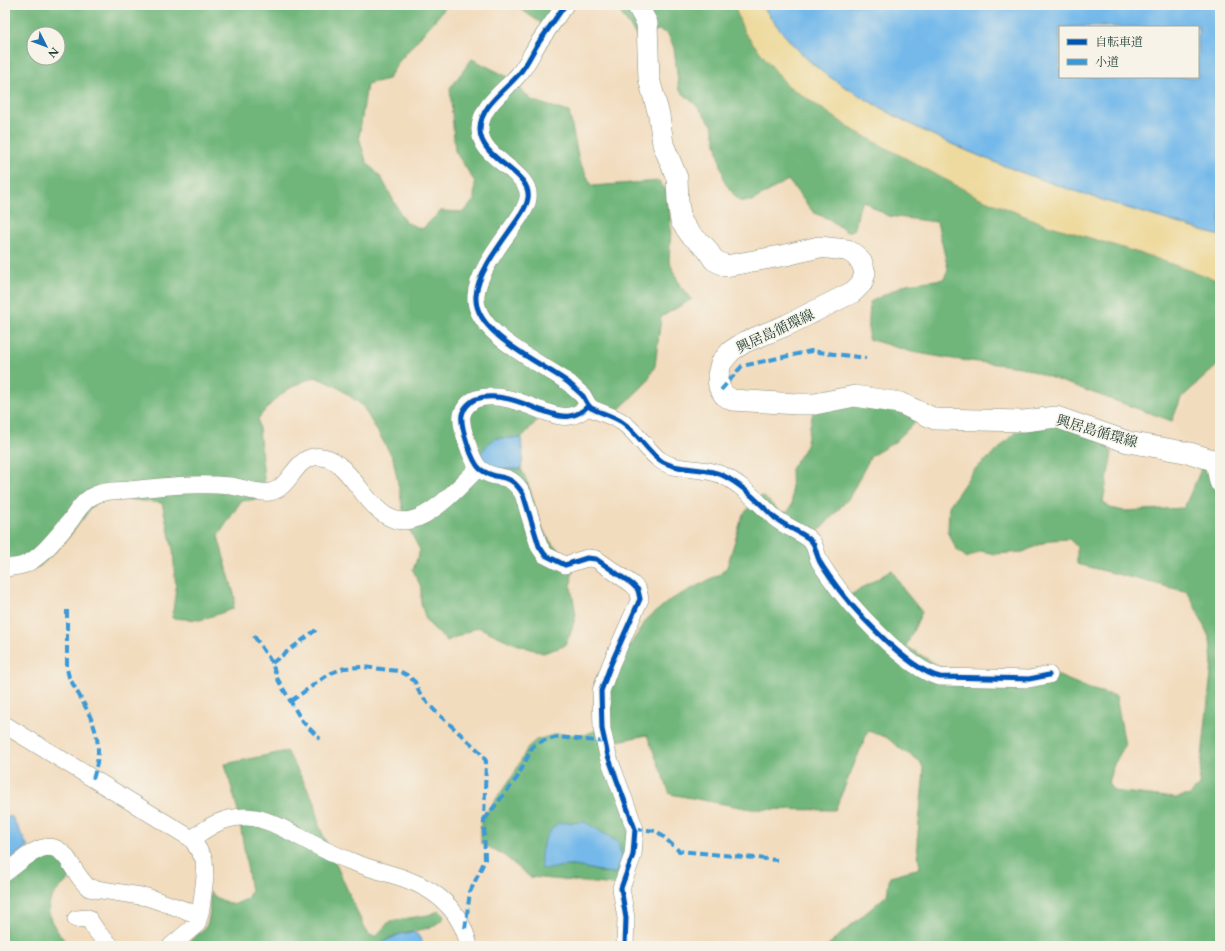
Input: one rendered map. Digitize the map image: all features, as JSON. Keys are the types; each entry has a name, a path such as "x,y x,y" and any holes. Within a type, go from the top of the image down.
{"main road":[{"name":"興居島循環線","path":"637,5 647,23 649,79 659,115 663,144 677,178 678,200 682,221 690,234 706,248 714,260 726,266 786,255 819,246 848,250 862,263 865,273 862,283 853,292 787,325 745,342 731,352 722,364 718,375 719,387 724,395 732,400 797,404 815,404 855,396 900,403 935,419 980,422 1024,421 1056,417 1128,442 1190,453 1218,455 1220,482"}],"street":[{"path":"565,5 520,74 499,94 484,113 479,127 481,139 489,151 522,179 528,188 529,197 524,209 479,281 475,297 478,312 485,324 529,359 567,382 582,395 588,406 620,421 629,428 660,460 668,465 719,474 736,483 757,499 776,519 809,539 816,547 819,560 846,597 876,631 928,674 940,677 1029,679 1049,675"},
{"path":"588,406 578,414 569,417 556,416 532,406 498,397 484,396 472,400 462,415 463,427 468,446 478,468 485,472 508,478 519,487 523,494 539,546 545,555 565,565 587,558 596,559 632,584 638,590 640,599 610,664 601,691 602,729 606,749 624,804 635,829 633,855 621,888 626,918 625,946"},
{"path":"5,568 24,565 37,557 91,497 106,491 191,484 236,487 257,493 271,492 281,486 302,463 313,457 326,458 339,466 388,518 405,521 423,516 441,503 478,468"},
{"path":"5,725 192,839 204,859 205,877 199,915 197,924 171,946"},
{"path":"192,839 210,825 227,819 248,817 268,821 347,860 406,878 433,893 450,907 465,929 469,946"},
{"path":"5,874 41,848 53,846 62,852 82,882 89,888 147,897 199,915"},
{"path":"76,920 88,918 98,933 111,946"}],"green space":[{"path":"5,5 448,5 400,60 388,79 367,84 359,137 366,161 382,179 405,222 422,229 441,211 464,212 474,200 475,182 455,151 450,88 472,59 508,77 533,101 569,112 579,161 592,186 659,181 668,193 671,229 669,261 680,286 692,299 661,317 655,366 646,383 607,421 592,416 578,420 540,417 521,438 496,438 494,469 521,469 532,495 544,532 560,551 573,558 571,587 576,615 570,635 564,646 543,653 513,643 478,627 447,641 427,622 421,604 421,587 413,570 420,550 412,535 404,514 393,458 362,405 336,386 315,377 283,393 258,419 266,498 241,501 218,536 235,598 233,609 200,620 172,618 176,589 173,550 162,503 115,498 95,503 64,543 40,566 23,573 5,562"},
{"path":"520,5 572,5 554,32 519,8"},
{"path":"615,5 734,5 744,32 787,85 855,131 978,197 1045,224 1149,256 1220,281 1220,363 1181,398 1172,421 1021,367 953,359 912,352 868,339 870,302 906,284 944,279 948,269 937,222 888,216 863,201 854,230 847,232 829,219 814,213 788,180 752,201 739,201 725,183 712,125 696,105 679,90 674,48 668,34 659,30 636,35"},
{"path":"856,392 917,420 896,441 871,456 849,498 817,533 824,560 849,596 892,570 903,589 922,612 906,646 942,668 979,672 1047,671 1090,689 1116,696 1125,745 1113,766 1108,783 1114,791 1175,798 1190,795 1199,785 1212,664 1210,639 1188,592 1077,564 1077,547 1069,539 1050,540 1023,552 995,554 981,551 967,558 956,549 948,531 949,506 974,470 997,451 1015,432 1056,425 1101,441 1112,452 1103,502 1110,508 1124,511 1184,508 1203,465 1214,470 1215,487 1220,508 1220,946 827,946 887,895 890,876 920,868 917,844 924,770 920,761 902,750 886,737 868,731 835,810 751,809 670,794 647,735 613,742 623,789 640,830 627,886 530,877 502,854 481,843 481,820 514,774 528,747 536,740 557,734 584,735 597,730 595,682 599,673 623,656 647,619 670,600 720,574 727,567 743,514 762,495 780,512 788,512 792,504 791,469 806,446 813,412","holes":["622,857 604,873 584,867 566,866"]},
{"path":"287,751 315,803 319,826 363,925 369,935 376,936 390,921 428,915 439,911 443,914 444,918 428,928 394,936 383,942 382,946 185,946 207,926 210,892 217,898 233,905 247,899 251,891 238,811 225,764"},
{"path":"52,851 71,876 67,882 56,891 49,904 50,917 56,930 69,946 5,946 5,878"}],"sand":[{"path":"734,5 762,5 792,44 820,70 835,81 915,126 957,146 999,164 1043,180 1220,236 1220,281 1149,256 1045,224 978,197 855,131 787,85 744,32"}],"water":[{"path":"762,5 1220,5 1220,236 1043,180 999,164 957,146 915,126 835,81 820,70 792,44"},
{"path":"496,438 521,438 523,458 521,469 494,469 482,460 481,453 488,444"},
{"path":"5,815 12,817 28,847 5,863"},
{"path":"585,822 618,842 622,857 616,873 572,866 548,869 541,868 542,849 546,838 553,828 558,823"},
{"path":"412,932 417,934 423,943 423,946 382,946 383,942 400,934"}],"marked path":[{"path":"721,390 742,366 811,351 866,358"},
{"path":"67,610 67,669 69,677 89,714 97,738 97,764 93,779"},
{"path":"272,663 316,630"},
{"path":"254,636 272,663 277,678 302,721 320,739"},
{"path":"291,701 329,674 344,668 363,667 399,671 407,675 415,682 420,694 435,711 479,751 486,761 484,820 485,860 470,892 465,929"},
{"path":"484,820 517,778 533,746 542,741 558,737 605,742"},
{"path":"635,829 657,831 679,851 777,860"}],"cycle path":[{"path":"565,5 537,45 522,71 489,106 481,121 480,129 482,140 488,149 522,180 527,189 528,198 523,211 485,268 477,287 476,296 478,310 486,323 512,347 569,383 583,396 591,408 622,422 660,460 667,464 682,468 715,472 730,479 744,489 775,518 811,540 822,566 850,603 895,649 926,672 940,677 1029,679 1049,675"},
{"path":"588,406 575,415 562,416 551,414 525,404 500,397 484,397 474,400 467,406 462,415 462,420 470,452 480,469 486,473 508,479 518,486 523,494 539,546 545,555 565,565 587,558 596,559 632,584 638,590 640,599 611,664 601,691 602,729 608,756 635,829 633,855 621,888 626,918 625,946"}]}
